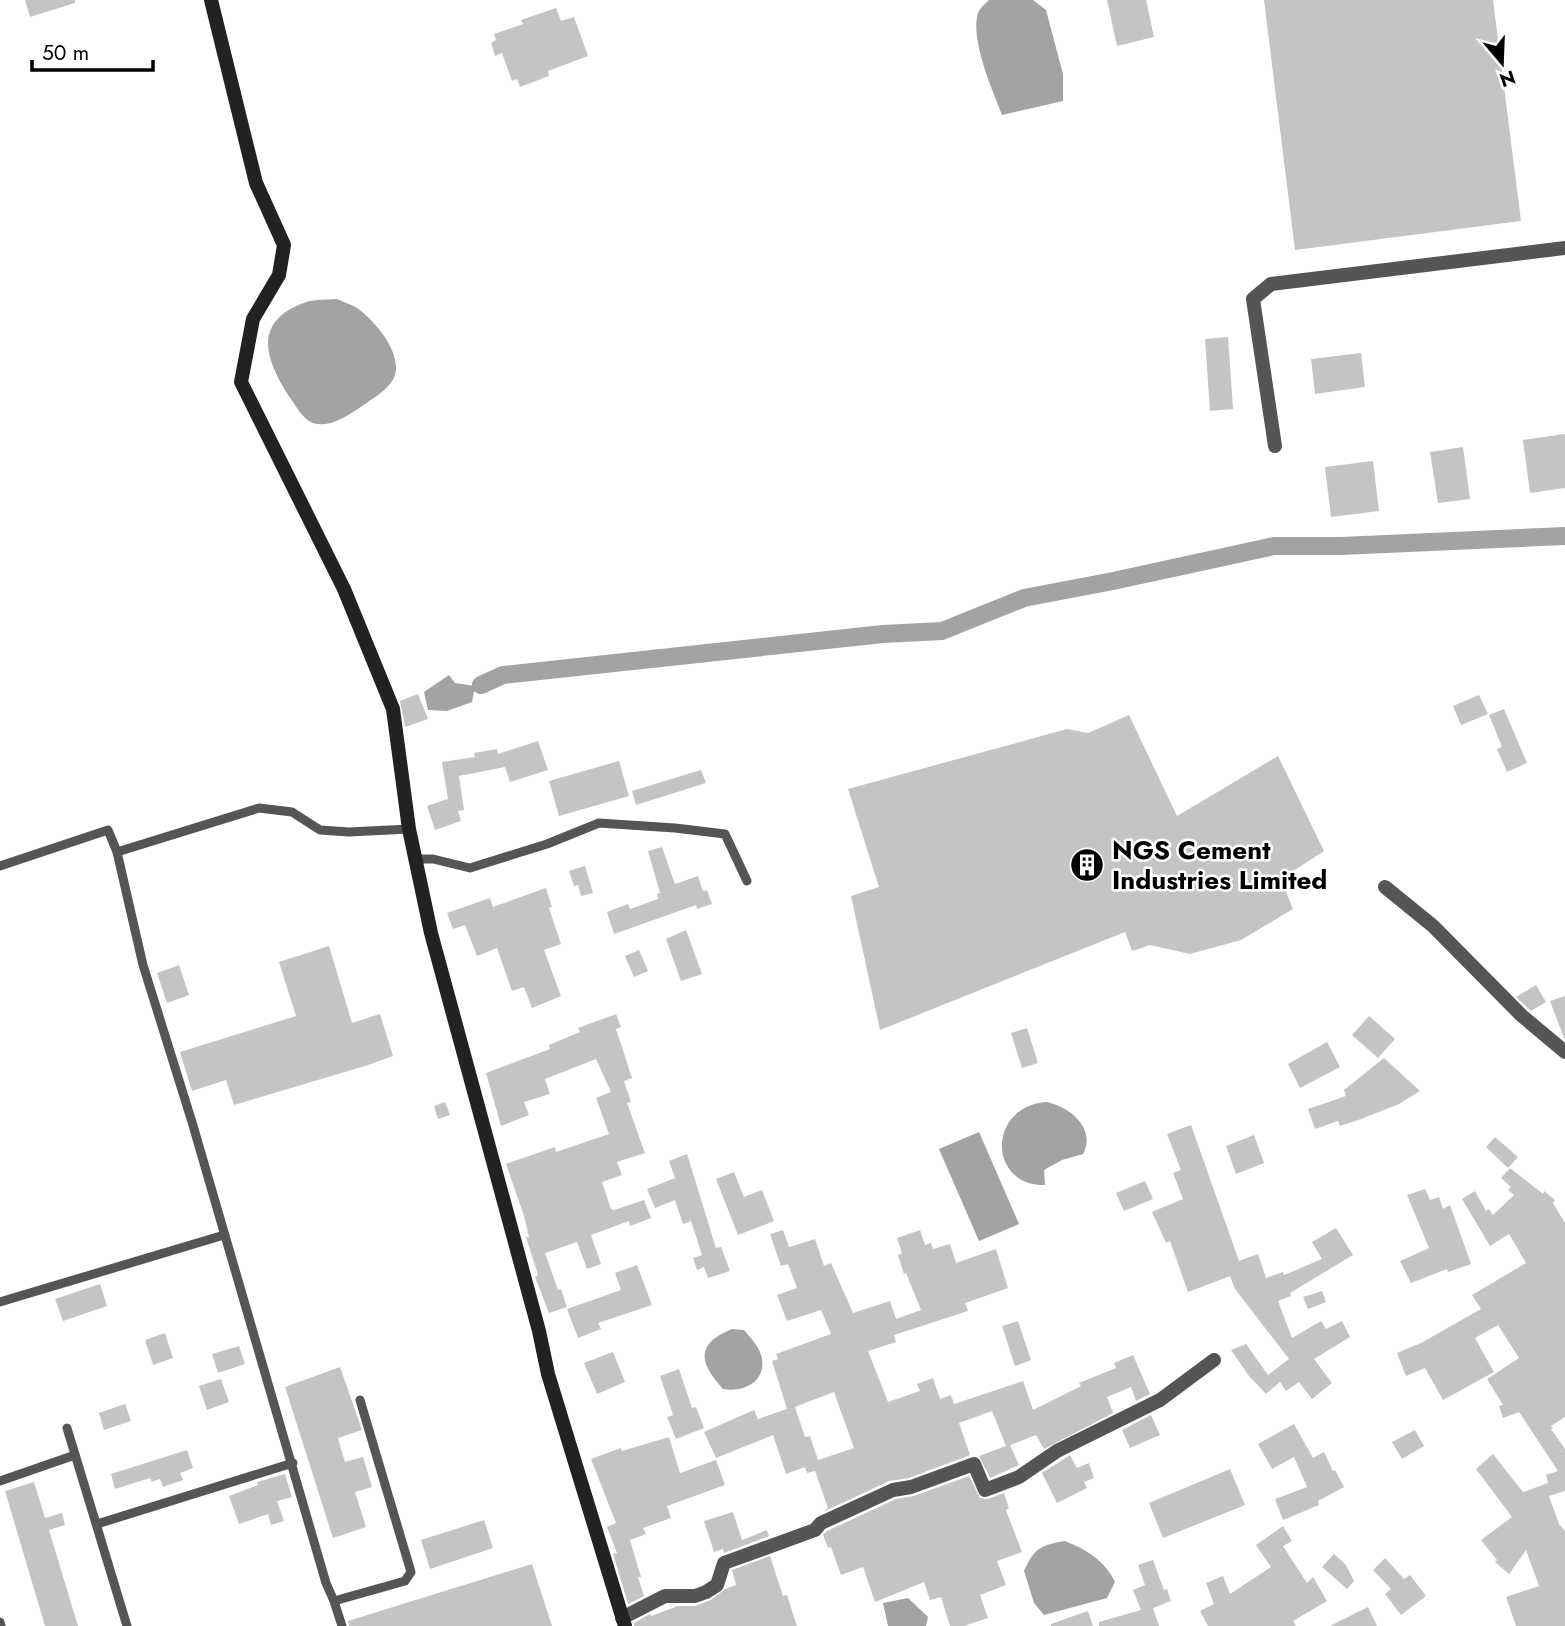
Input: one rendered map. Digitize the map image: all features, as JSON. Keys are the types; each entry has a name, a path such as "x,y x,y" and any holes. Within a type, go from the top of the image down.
{"street":[{"path":"211,0 256,183 284,245 279,275 253,318 241,382 344,589 393,709 409,829 431,933 539,1331 548,1374 623,1622 665,1596 706,1592 717,1585 724,1563 815,1530 821,1522 893,1490 911,1487 974,1464 985,1490 1019,1477 1057,1451 1160,1400 1214,1360"},
{"path":"1275,446 1253,299 1271,285 1565,248"},
{"path":"1385,887 1433,926 1503,998 1565,1052"}],"lane":[{"path":"117,852 259,807 292,812 320,830 349,832 409,829"},
{"path":"416,859 433,859 470,868 547,844 599,823 650,826 725,834 747,881"},
{"path":"0,866 108,830 117,852 143,965 293,1463 326,1583 342,1626"},
{"path":"0,1302 224,1235"},
{"path":"334,1601 405,1581 411,1572 360,1400"},
{"path":"67,1428 127,1626"},
{"path":"0,1481 75,1455"},
{"path":"97,1524 293,1463"}],"shaded area":[{"path":"989,0 1033,0 1046,10 1063,74 1063,101 1002,115 983,64 977,37 978,13"},
{"path":"337,299 357,308 377,327 389,343 396,369 394,378 382,392 345,417 329,423 313,423 299,411 280,381 269,354 268,341 277,319 289,310 310,301"},
{"path":"449,675 455,683 475,686 472,702 447,711 428,710 424,692"},
{"path":"1045,1102 1063,1108 1078,1119 1086,1135 1086,1144 1083,1154 1062,1160 1044,1170 1045,1185 1026,1182 1013,1173 1005,1161 1002,1146 1004,1131 1013,1118 1026,1107"},
{"path":"979,1132 1019,1224 979,1241 939,1149"},
{"path":"732,1329 744,1330 755,1343 760,1352 762,1369 754,1382 732,1390 723,1389 715,1380 709,1371 705,1355 712,1341"},
{"path":"1065,1541 1094,1557 1106,1568 1115,1582 1107,1598 1044,1615 1034,1603 1024,1571 1031,1557 1039,1549"},
{"path":"908,1598 928,1617 926,1626 888,1626 883,1603"}],"building":[{"path":"25,0 75,0 75,3 30,17"},
{"path":"1107,0 1146,0 1154,37 1117,46"},
{"path":"1264,0 1493,0 1521,221 1295,250"},
{"path":"556,8 561,21 574,17 588,56 548,71 549,76 520,87 517,79 512,81 502,53 495,56 491,43 496,40 494,34 523,24 521,20"},
{"path":"1228,337 1233,409 1210,411 1205,339"},
{"path":"1361,353 1365,387 1315,394 1311,359"},
{"path":"1565,434 1565,488 1530,493 1523,440"},
{"path":"1463,447 1470,499 1438,503 1430,452"},
{"path":"1373,461 1379,511 1331,517 1325,467"},
{"path":"418,694 428,719 405,727 400,701"},
{"path":"1479,695 1488,714 1461,725 1453,706"},
{"path":"1504,709 1527,763 1507,772 1497,749 1502,747 1489,715"},
{"name":"NGS Cement Industries Limited","path":"1129,715 1177,816 1278,756 1324,851 1281,879 1293,909 1241,940 1190,954 1150,945 1132,951 1125,932 880,1030 851,896 879,887 848,789 1067,729 1088,733"},
{"path":"538,741 548,770 510,782 505,767 459,776 464,810 458,811 461,821 435,830 427,806 448,799 442,762 475,757 474,753 497,749 498,754"},
{"path":"619,761 629,796 559,816 549,781"},
{"path":"701,770 706,783 636,805 632,791"},
{"path":"662,847 675,884 698,876 703,891 707,890 712,904 697,909 696,905 614,934 607,912 628,904 630,909 658,899 657,894 660,893 648,851"},
{"path":"585,866 593,893 581,896 569,871"},
{"path":"546,888 552,907 549,908 561,944 544,950 561,996 532,1008 524,987 512,991 497,948 477,956 465,925 453,929 447,913 490,898 493,907"},
{"path":"686,930 702,974 681,981 666,939"},
{"path":"329,946 352,1023 380,1014 393,1056 234,1105 226,1080 192,1091 180,1052 296,1016 279,962"},
{"path":"639,950 648,971 634,977 625,956"},
{"path":"179,965 189,995 167,1003 157,973"},
{"path":"1536,985 1546,1002 1531,1011 1516,997"},
{"path":"1565,996 1565,1038 1564,1038 1550,1001"},
{"path":"616,1014 621,1027 616,1029 632,1078 624,1081 631,1102 627,1103 645,1153 617,1162 622,1175 602,1182 611,1209 644,1200 651,1218 630,1226 629,1221 591,1235 601,1264 587,1269 577,1242 545,1253 567,1307 549,1313 535,1277 538,1275 526,1237 529,1237 524,1216 506,1164 555,1147 556,1152 609,1134 596,1098 611,1092 596,1059 545,1079 550,1094 524,1102 529,1115 501,1126 486,1073 550,1049 549,1045 580,1032 578,1028"},
{"path":"1369,1016 1395,1039 1378,1058 1352,1035"},
{"path":"1027,1028 1038,1063 1022,1068 1011,1033"},
{"path":"1327,1042 1340,1067 1300,1088 1288,1064"},
{"path":"1384,1058 1420,1091 1399,1104 1361,1119 1340,1126 1338,1121 1315,1129 1308,1109 1346,1096 1344,1090"},
{"path":"445,1102 450,1115 438,1119 434,1106"},
{"path":"1191,1125 1239,1261 1258,1254 1266,1278 1283,1272 1284,1275 1322,1259 1312,1242 1336,1228 1353,1255 1290,1293 1291,1296 1278,1301 1292,1338 1321,1321 1326,1329 1342,1321 1350,1337 1314,1359 1332,1383 1312,1399 1299,1382 1286,1391 1280,1382 1266,1394 1249,1376 1231,1350 1246,1344 1268,1375 1289,1359 1235,1289 1230,1276 1188,1292 1170,1241 1166,1243 1152,1212 1183,1199 1173,1173 1181,1170 1167,1134"},
{"path":"1254,1135 1264,1163 1236,1174 1226,1146"},
{"path":"1495,1137 1518,1157 1508,1168 1486,1147"},
{"path":"687,1154 716,1248 721,1247 730,1271 708,1278 704,1267 697,1270 693,1258 702,1255 691,1221 683,1224 675,1200 655,1208 647,1189 675,1178 669,1161"},
{"path":"1510,1168 1555,1200 1553,1203 1565,1223 1565,1417 1551,1426 1551,1429 1565,1449 1565,1491 1549,1496 1559,1524 1565,1531 1565,1626 1516,1626 1506,1597 1539,1586 1526,1550 1509,1574 1495,1562 1497,1560 1481,1540 1512,1517 1476,1469 1493,1454 1523,1492 1548,1483 1546,1475 1558,1471 1519,1412 1503,1418 1499,1406 1503,1405 1487,1379 1519,1358 1498,1325 1475,1338 1494,1372 1443,1400 1425,1368 1406,1376 1397,1353 1421,1343 1481,1309 1472,1295 1526,1263 1509,1234 1490,1246 1462,1199 1475,1191 1486,1211 1489,1209 1493,1215 1514,1195 1508,1190 1511,1187 1501,1178"},
{"path":"734,1172 744,1197 762,1190 774,1221 738,1235 716,1179"},
{"path":"1145,1181 1153,1199 1124,1211 1116,1193"},
{"path":"1425,1189 1430,1200 1439,1197 1443,1209 1450,1205 1471,1264 1448,1272 1447,1269 1411,1283 1400,1261 1429,1248 1407,1195"},
{"path":"783,1230 789,1247 815,1239 824,1266 831,1263 853,1313 890,1301 896,1319 921,1310 906,1273 904,1274 898,1255 902,1253 897,1238 920,1230 925,1245 931,1243 933,1249 950,1244 956,1263 996,1249 1008,1288 965,1303 968,1311 894,1335 896,1342 868,1351 888,1402 920,1391 917,1384 933,1378 940,1399 951,1395 954,1404 1023,1381 1033,1410 1081,1386 1079,1383 1116,1368 1114,1363 1133,1355 1150,1394 1136,1401 1131,1387 1107,1397 1113,1413 1044,1449 1036,1435 1010,1445 1019,1465 990,1478 979,1456 1006,1446 992,1411 959,1423 970,1455 909,1478 889,1481 823,1512 828,1508 815,1471 807,1473 805,1467 786,1474 773,1435 716,1458 704,1432 754,1410 758,1419 787,1409 772,1361 778,1359 776,1354 831,1334 821,1310 787,1321 777,1295 797,1288 788,1264 781,1266 770,1234","holes":["834,1392 854,1448 818,1460 810,1436 805,1437 795,1407"]},
{"path":"637,1265 652,1305 598,1323 601,1329 578,1338 567,1309 621,1290 615,1273"},
{"path":"100,1284 107,1306 63,1321 55,1299"},
{"path":"1322,1291 1326,1302 1308,1309 1303,1297"},
{"path":"1018,1321 1031,1360 1015,1366 1002,1326"},
{"path":"165,1333 173,1358 153,1365 145,1340"},
{"path":"239,1346 245,1364 218,1373 212,1354"},
{"path":"613,1352 625,1382 597,1394 584,1363"},
{"path":"340,1367 362,1430 338,1438 345,1462 363,1457 372,1487 355,1492 366,1527 333,1538 285,1387"},
{"path":"679,1369 692,1408 696,1407 704,1428 676,1439 667,1417 673,1415 660,1376"},
{"path":"221,1379 229,1402 207,1410 199,1386"},
{"path":"125,1404 131,1421 104,1430 99,1413"},
{"path":"1151,1415 1160,1435 1130,1448 1122,1430"},
{"path":"1294,1424 1313,1458 1324,1452 1344,1487 1318,1501 1319,1505 1283,1520 1275,1499 1307,1487 1294,1457 1272,1469 1258,1444"},
{"path":"1415,1430 1424,1446 1402,1459 1392,1442"},
{"path":"669,1437 680,1473 716,1460 725,1485 667,1506 671,1518 643,1528 646,1534 630,1540 644,1596 628,1604 613,1554 617,1553 607,1527 616,1523 591,1459 621,1448 622,1451"},
{"path":"187,1450 193,1468 180,1473 183,1480 163,1487 160,1479 152,1482 150,1478 115,1489 111,1474"},
{"path":"1070,1455 1077,1468 1089,1463 1094,1478 1084,1482 1087,1488 1057,1503 1042,1473"},
{"path":"1230,1469 1245,1505 1163,1538 1149,1503"},
{"path":"285,1474 292,1497 277,1501 284,1521 271,1525 268,1514 239,1524 229,1496 258,1485 257,1482"},
{"path":"969,1476 980,1498 988,1499 1004,1493 1009,1508 1006,1510 1022,1552 997,1561 1006,1585 980,1595 988,1618 964,1626 950,1626 941,1597 930,1600 924,1582 875,1602 863,1567 841,1575 831,1547 828,1548 823,1535 827,1531 896,1499 914,1496"},
{"path":"34,1482 45,1518 62,1513 65,1525 49,1530 78,1626 45,1626 5,1491"},
{"path":"733,1512 742,1540 767,1530 769,1536 724,1553 723,1549 714,1552 704,1521"},
{"path":"484,1520 493,1548 430,1569 421,1540"},
{"path":"1283,1526 1292,1541 1283,1546 1307,1583 1313,1577 1327,1601 1293,1621 1296,1626 1208,1626 1200,1611 1214,1604 1206,1583 1223,1576 1230,1594 1271,1567 1256,1545"},
{"path":"1334,1554 1346,1565 1354,1581 1347,1589 1322,1567"},
{"path":"770,1556 783,1596 787,1595 797,1626 634,1626 634,1623 650,1614 651,1616 678,1606 695,1606 711,1600 725,1589 736,1585 732,1570"},
{"path":"1385,1558 1404,1579 1410,1575 1426,1596 1401,1615 1385,1594 1391,1589 1373,1570"},
{"path":"1153,1560 1171,1601 1153,1608 1159,1626 1099,1626 1099,1622 1141,1610 1133,1590 1145,1585 1138,1565"},
{"path":"532,1564 552,1626 349,1626 348,1621"},
{"path":"1368,1607 1377,1626 1330,1626"},
{"path":"1088,1611 1093,1626 1051,1626 1051,1624"}],"waterway":[{"path":"481,685 503,675 883,634 942,631 1024,598 1274,546 1341,546 1565,536"}],"place":[{"name":"NGS Cement Industries Limited","path":"1087,865"}]}
